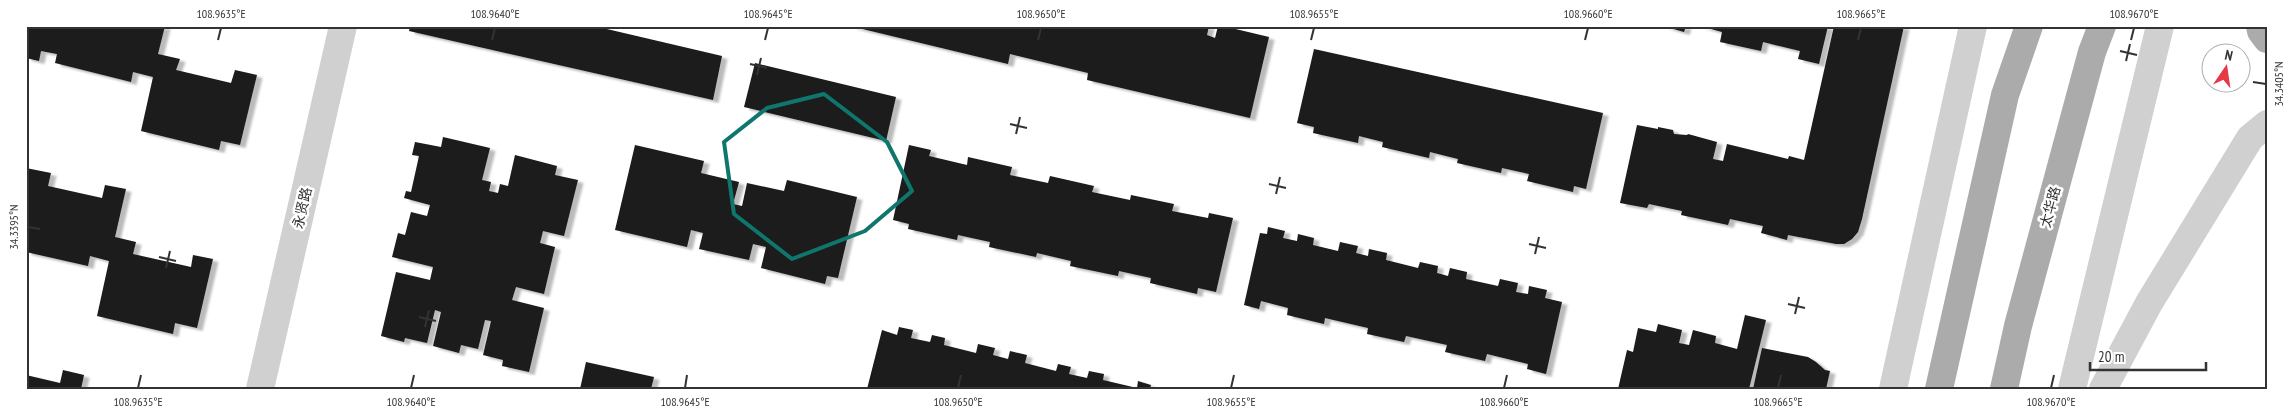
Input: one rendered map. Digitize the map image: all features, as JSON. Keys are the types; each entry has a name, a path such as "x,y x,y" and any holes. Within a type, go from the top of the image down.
{"main road":[{"path":"1939,389 2005,95 2029,26"},
{"name":"太华路","path":"2004,389 2018,326 2092,52 2102,26"},
{"path":"2260,26 2260,31 2267,39"}],"street":[{"name":"永贤路","path":"260,389 343,26"},
{"path":"1893,389 1973,26"},
{"path":"2072,389 2160,26"},
{"path":"2103,389 2149,303 2245,146 2250,138 2267,124"}],"highlighted area":[{"path":"824,94 887,142 912,191 865,231 792,259 734,214 724,142 767,108"}],"building":[{"path":"26,26 165,26 158,54 180,59 176,70 231,83 235,70 257,75 240,145 221,141 219,150 141,131 153,77 133,72 131,82 55,63 57,54 41,51 39,61 26,58"},
{"path":"410,26 594,26 722,56 713,100 409,31"},
{"path":"850,26 1209,26 1207,35 1215,38 1218,26 1223,26 1269,37 1250,118 1087,80 1088,73 1010,54 1008,64"},
{"path":"1663,26 1686,26 1684,32"},
{"path":"1700,26 1828,26 1819,64 1798,59 1800,51 1763,42 1761,51 1720,42 1722,32"},
{"path":"1834,26 1904,26 1862,219 1858,232 1852,239 1844,244 1836,244 1788,235 1787,240 1761,233 1763,226 1730,219 1728,225 1681,215 1682,211 1649,204 1647,208 1620,203 1637,125 1673,130 1674,134 1688,134 1717,142 1713,159 1723,161 1727,144 1788,159 1789,156 1804,160"},
{"path":"1314,49 1603,113 1586,189 1574,186 1573,192 1527,181 1529,174 1502,168 1501,173 1457,163 1458,159 1430,152 1429,158 1382,147 1383,142 1359,136 1358,143 1313,133 1314,127 1297,123"},
{"path":"755,63 896,97 886,141 744,107"},
{"path":"443,137 490,148 482,180 491,182 489,191 498,193 500,184 508,186 515,155 557,166 555,175 578,180 564,236 543,231 540,243 555,247 544,294 516,287 512,300 544,308 529,372 502,366 503,360 483,355 491,321 485,320 478,349 461,345 459,353 433,346 441,312 435,310 427,343 405,338 404,342 381,336 396,272 430,280 433,267 392,257 398,233 405,235 411,212 427,216 430,205 404,198 406,191 411,192 419,156 412,155 415,142 441,147"},
{"path":"635,145 704,161 701,173 739,182 733,204 742,206 747,183 784,191 787,180 857,197 838,278 827,276 825,284 761,268 766,247 753,244 749,260 699,249 703,233 691,230 687,247 615,230"},
{"path":"909,145 931,150 929,156 967,165 968,157 1012,167 1010,175 1048,183 1050,176 1094,186 1092,192 1130,200 1131,195 1174,204 1172,211 1208,218 1209,213 1233,218 1216,292 1198,288 1197,294 1150,283 1151,278 1119,271 1118,276 1070,266 1071,261 1037,253 1036,257 989,247 990,242 958,235 957,240 908,229 909,224 893,220"},
{"path":"26,168 51,173 48,186 102,198 105,185 126,189 115,237 136,242 133,254 191,267 193,255 213,259 197,328 175,323 173,334 97,316 109,261 90,256 88,266 26,252"},
{"path":"1268,227 1285,231 1283,238 1297,241 1298,234 1314,238 1313,245 1338,251 1340,242 1358,246 1356,253 1368,256 1369,249 1387,253 1386,260 1418,268 1420,262 1438,266 1437,273 1448,276 1450,268 1467,272 1466,279 1498,286 1500,279 1518,283 1516,292 1528,294 1529,286 1547,290 1545,298 1562,302 1546,374 1527,369 1528,364 1487,354 1485,361 1445,352 1447,345 1406,336 1404,342 1367,334 1368,328 1325,318 1324,324 1287,315 1288,308 1261,301 1259,309 1244,305 1260,233 1267,234"},
{"path":"1745,315 1766,320 1749,389 1618,389 1627,350 1633,352 1638,328 1656,332 1658,324 1682,330 1679,343 1689,345 1693,330 1716,336 1715,343 1737,349"},
{"path":"899,327 913,330 911,338 930,342 932,335 945,338 944,345 976,353 978,344 995,348 993,355 1008,359 1010,351 1027,355 1025,363 1056,371 1058,364 1071,367 1069,374 1087,378 1089,371 1104,374 1103,380 1137,388 1138,381 1151,385 1150,389 867,389 882,330 897,335"},
{"path":"1762,348 1808,357 1816,362 1825,370 1830,371 1826,389 1753,389"},
{"path":"586,362 654,377 651,389 580,389"},
{"path":"63,370 84,375 81,389 26,389 26,375 60,383"}]}
